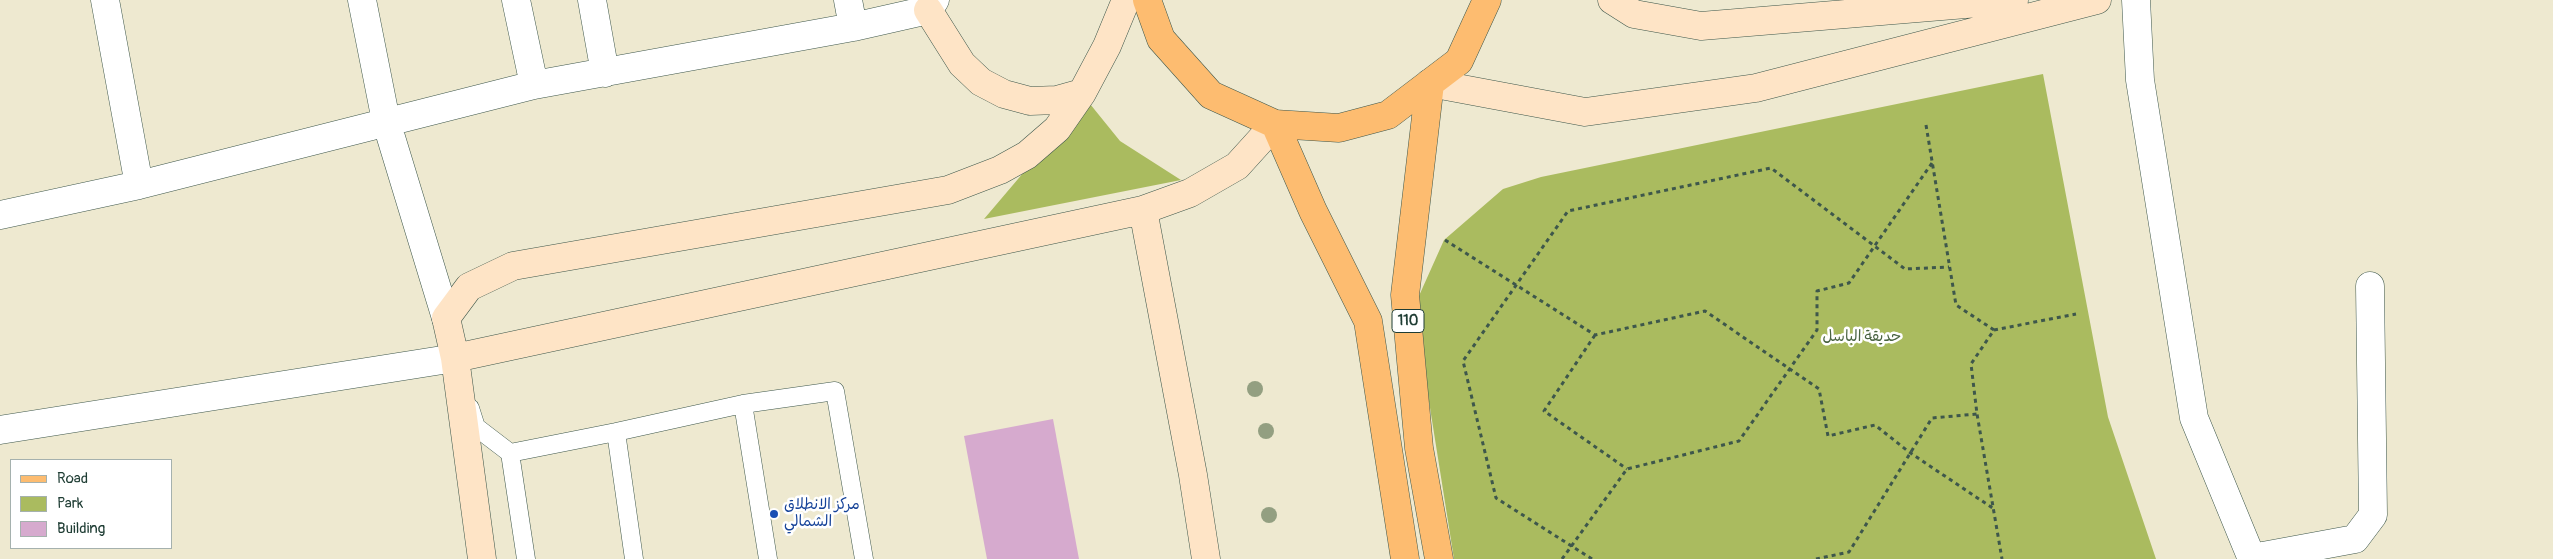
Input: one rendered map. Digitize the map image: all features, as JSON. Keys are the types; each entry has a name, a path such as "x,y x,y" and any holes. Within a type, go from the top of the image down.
{"main road":[{"path":"1147,0 1161,39 1211,95 1275,124 1339,128 1388,115 1459,61 1487,0"},
{"name":"110","path":"1430,83 1405,295 1420,448 1439,559"},
{"name":"110","path":"1275,124 1313,211 1368,321 1405,559"}],"street":[{"path":"105,0 139,185"},
{"path":"362,0 386,121 446,318 455,358 482,559"},
{"path":"516,0 534,85"},
{"path":"592,0 605,73"},
{"path":"848,0 853,27"},
{"path":"446,318 469,287 513,266 948,190 974,182 1027,155 1057,129 1082,93 1107,46 1126,0"},
{"path":"1612,0 1634,14 1701,26 2014,0"},
{"path":"1430,83 1585,112 1756,88 2097,0"},
{"path":"2136,0 2140,80 2194,418 2252,558 2355,539 2373,516 2370,286"},
{"path":"0,215 139,185 534,85 853,27 931,5 962,64 982,82 1004,94 1030,101 1048,101 1082,93"},
{"path":"0,430 455,358 1143,210 1190,193 1237,166 1275,124"},
{"path":"1143,210 1193,475 1206,559"}],"lane":[{"path":"455,358 476,426 510,453 526,559"},
{"path":"510,453 743,404 835,391 864,559"},
{"path":"743,404 768,559"},
{"path":"616,432 634,559"}],"path":[{"path":"1926,124 1934,160 1948,267 1956,305 1994,330 2076,314"},
{"path":"1562,559 1627,469 1738,441 1817,330 1817,291 1849,283 1934,160"},
{"path":"1592,559 1496,498 1463,361 1568,211 1771,168 1905,270 1948,267"},
{"path":"1444,240 1595,336"},
{"path":"1627,469 1544,411 1595,336 1705,311 1820,389 1828,436 1875,425 1909,452 1994,509"},
{"path":"1994,330 1972,364 1977,414 2002,559"},
{"path":"1816,559 1848,552 1932,418 1977,414"}],"green space":[{"name":"حديقة الباسل","path":"2043,74 2108,417 2156,559 1454,559 1414,307 1444,240 1503,189 1541,177"},
{"path":"1086,99 1120,141 1181,180 984,219"}],"building":[{"path":"1053,419 1079,559 987,559 964,436"}],"place":[{"name":"مركز الانطلاق الشمالي","path":"774,514"}]}
